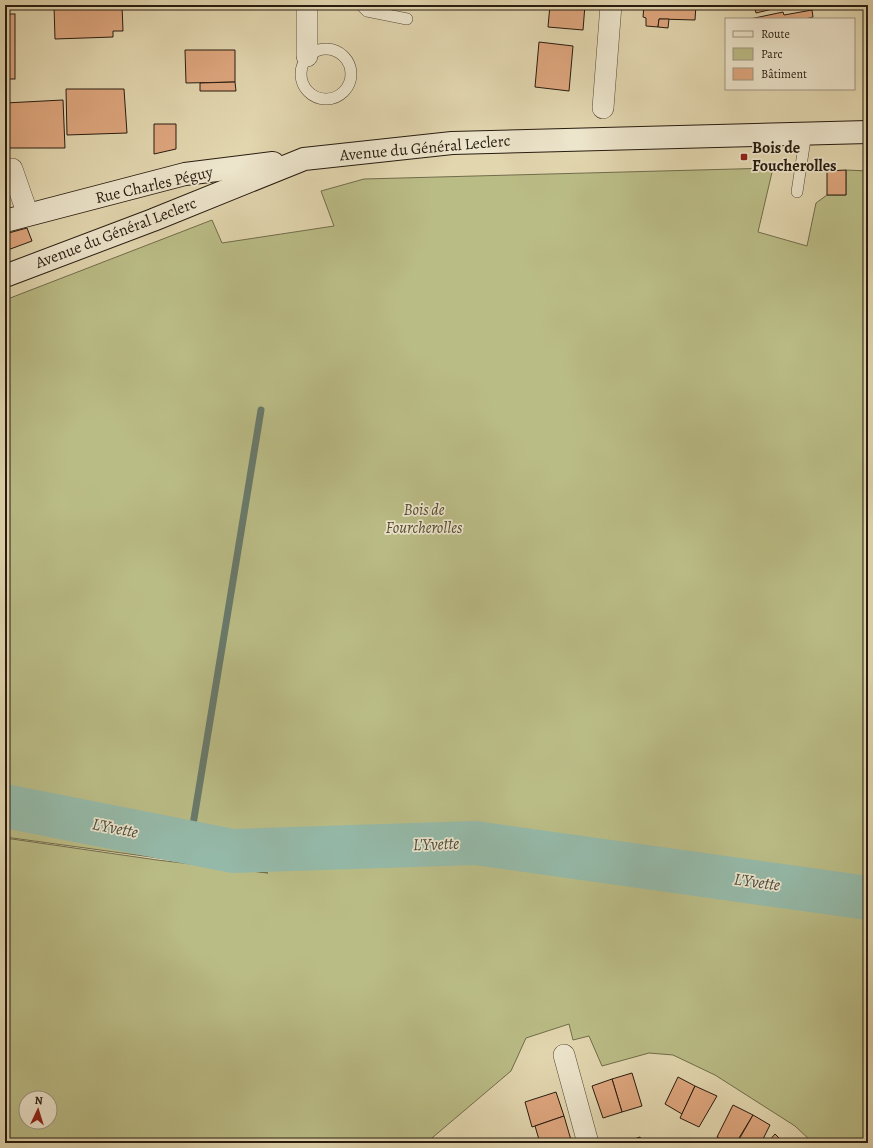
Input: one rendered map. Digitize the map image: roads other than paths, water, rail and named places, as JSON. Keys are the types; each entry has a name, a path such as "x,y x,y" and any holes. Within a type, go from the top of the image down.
{"main road":[{"name":"Avenue du Général Leclerc","path":"5,276 153,220 304,159 452,143 868,132"},
{"name":"Rue Charles Péguy","path":"5,221 185,174 304,159"}],"street":[{"path":"307,5 307,56"},
{"path":"603,108 611,5"},
{"path":"12,169 28,215"},
{"path":"564,1055 588,1143"}],"lane":[{"path":"361,5 367,11 406,19"},
{"path":"328,49 343,55 351,69 349,86 344,92 337,97 329,99 320,98 306,90 301,75 307,56 319,50 328,49"},
{"path":"797,192 806,133"}],"waterway":[{"path":"190,843 261,410"},
{"name":"L'Yvette","path":"5,806 233,851 475,843 868,898"}],"place":[{"name":"Bois de Foucherolles","path":"744,157"}],"park label":[{"name":"Bois de Fourcherolles","path":"424,519"}]}
